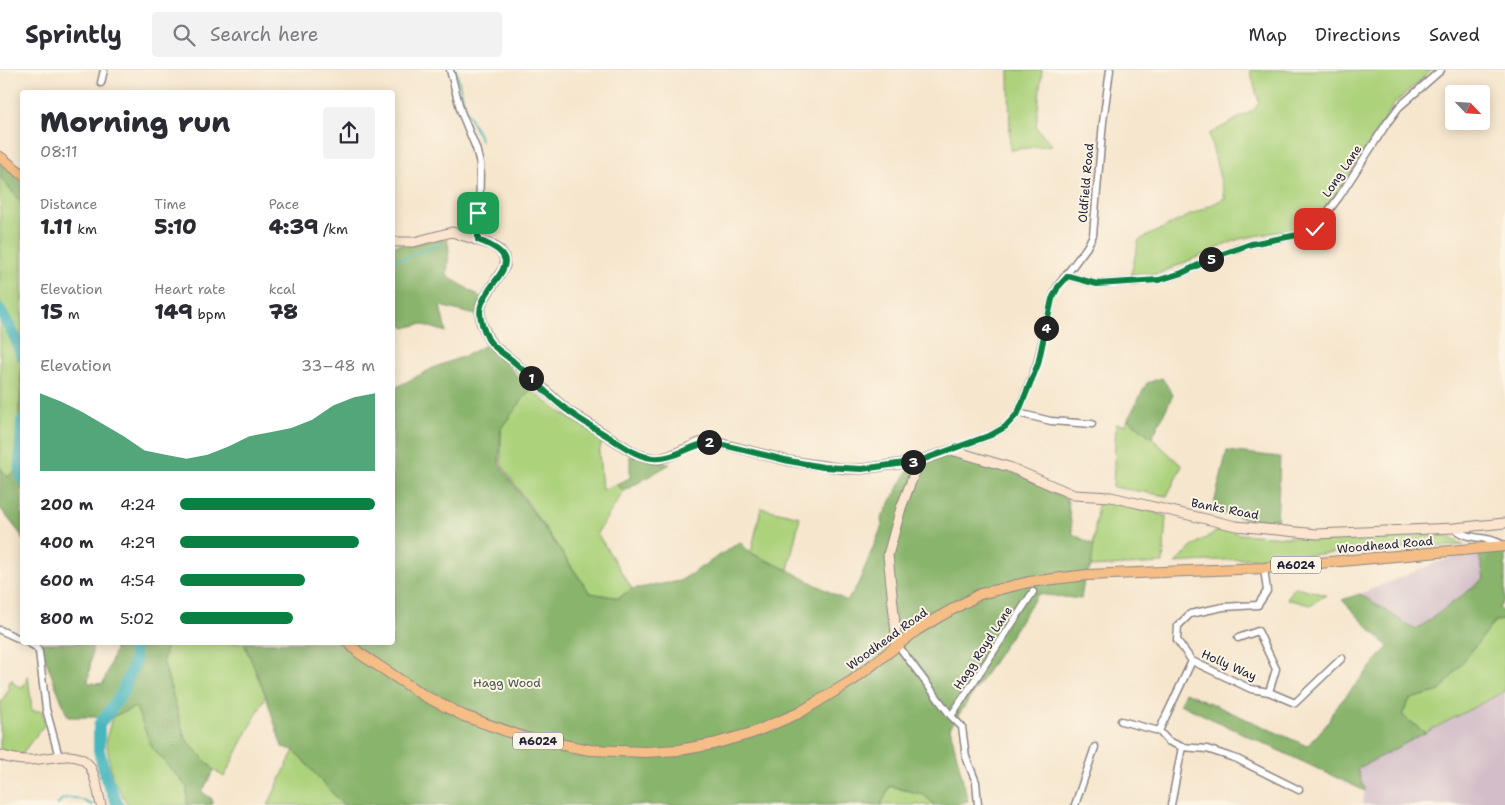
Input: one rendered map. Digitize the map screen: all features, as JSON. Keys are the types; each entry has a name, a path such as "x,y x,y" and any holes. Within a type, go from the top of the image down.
{"main road":[{"path":"0,157 20,172"},
{"name":"Woodhead Road","path":"351,645 359,653 423,695 464,716 526,738 590,750 646,752 679,750 713,744 752,733 799,713 853,680 916,630 980,594 1030,582 1087,575 1264,568 1505,546"}],"street":[{"path":"101,83 104,70"},
{"path":"450,70 460,112 476,148 480,164 478,240"},
{"name":"Oldfield Road","path":"951,450 991,435 1005,427 1018,413 1038,364 1052,299 1058,287 1088,247 1092,235 1110,70"},
{"name":"Long Lane","path":"1068,276 1097,284 1159,280 1182,273 1217,256 1251,244 1308,233 1315,229 1339,197 1399,107 1441,70"},
{"path":"395,242 414,242 452,232 492,245 500,251 504,258 505,266 482,302 480,312 481,322 489,340 495,348 514,362 568,411 636,454 651,458 669,456 699,443 711,442 789,461 830,468 862,469 919,461 951,450"},
{"path":"1018,413 1051,421 1092,424"},
{"name":"Banks Road","path":"951,450 1009,467 1074,495 1111,497 1236,526 1317,534 1454,528 1505,523"},
{"path":"919,461 901,508 888,555 898,644 951,716 962,727 966,758 976,782 978,805"},
{"path":"1454,528 1460,534 1499,542 1505,546"},
{"name":"Holly Way","path":"1264,568 1267,591 1258,605 1223,608 1190,614 1178,626 1177,640 1192,661 1251,689 1269,692 1295,703 1342,658"},
{"name":"Hagg Royd Lane","path":"951,716 1033,592"},
{"path":"0,630 20,639"},
{"path":"1238,638 1258,631 1276,669 1269,692"},
{"path":"32,645 40,652 46,709 59,757"},
{"path":"1159,731 1192,661"},
{"path":"1121,720 1159,731 1168,741 1182,747 1207,749 1237,759 1300,790"},
{"path":"1075,805 1095,747"},
{"path":"1171,805 1182,747"},
{"path":"0,755 26,760 74,756 82,759 92,770 101,805"}],"shaded area":[{"path":"1479,554 1484,579 1416,630 1360,594 1435,563 1459,555"},
{"path":"1505,691 1505,805 1362,805 1365,791 1356,769"}],"green space":[{"path":"1009,70 1042,70 1036,127 1052,145 1010,150"},
{"path":"1250,70 1432,70 1395,103 1336,195 1309,226 1239,239 1158,274 1131,274 1139,240 1225,198 1209,134 1254,110 1259,102"},
{"path":"0,163 20,178 20,201 0,176"},
{"path":"0,176 20,201 20,345 18,336 0,304"},
{"path":"447,238 449,249 447,276 481,297 476,315 440,306 446,332 421,324 404,328 395,317 395,246 443,239 442,243"},
{"path":"0,317 20,359 20,395 15,472 7,477 0,467"},
{"name":"Hagg Wood","path":"488,344 530,390 501,428 499,464 590,593 619,598 632,589 680,581 740,542 751,553 847,601 858,584 882,526 881,519 910,467 941,459 965,457 980,460 1011,471 1067,499 1073,534 1094,545 1091,567 1084,580 1081,599 1038,594 950,728 968,801 954,805 935,805 924,795 890,786 881,805 343,805 294,750 282,747 266,696 245,645 395,645 395,388 435,367 462,357"},
{"path":"1162,378 1173,395 1152,438 1128,419 1147,383"},
{"path":"530,390 563,414 603,439 599,452 602,490 616,484 624,491 597,533 632,589 619,598 590,593 501,464 501,428"},
{"path":"20,395 20,533 0,508 0,467 7,477 15,472"},
{"path":"1128,419 1182,466 1167,496 1113,487 1116,424 1126,425"},
{"path":"1227,451 1280,457 1277,524 1212,512"},
{"path":"630,456 670,464 624,491 616,484 630,478"},
{"path":"1098,501 1111,501 1166,516 1163,563 1091,567"},
{"path":"761,508 800,517 788,570 751,553"},
{"path":"1224,527 1239,534 1319,539 1444,535 1464,545 1175,563 1194,545"},
{"path":"1505,551 1505,600 1499,608 1505,613 1505,620 1495,621 1440,691 1410,699 1402,715 1425,733 1357,769 1365,791 1180,704 1185,692 1307,746 1328,723 1333,711 1388,647 1342,600 1360,594 1416,630 1484,579 1479,554"},
{"path":"1294,588 1326,595 1310,605 1287,599"},
{"path":"1505,620 1505,691 1425,733 1402,715 1410,699 1440,691 1495,621"},
{"path":"40,645 93,645 88,683 103,684 115,650 114,645 167,645 163,661 185,738 214,770 202,792 212,799 212,805 187,805 187,787 151,746 136,707 112,717 68,717"},
{"path":"167,645 245,645 266,696 224,777 214,770 185,738 163,660"},
{"path":"28,675 32,711 42,711 45,724 20,756 0,751 0,704 10,687 7,685 12,679 14,684 23,688"},
{"path":"136,706 151,746 187,787 187,805 128,805 112,777 106,740 112,717"},
{"path":"294,750 343,805 268,805"},
{"path":"889,786 924,795 935,805 881,805"}],"waterway":[{"path":"456,70 465,108 481,140"},
{"path":"395,260 441,244"},
{"path":"0,310 15,337 20,351"},
{"path":"118,805 106,778 99,750 99,725 121,695 135,661 132,645"},
{"path":"58,805 61,800 73,798 81,799 92,805"}],"route":[{"path":"478,213 478,240 492,245 500,251 504,258 505,266 482,302 481,322 489,340 495,348 514,362 568,411 636,454 651,458 659,459 699,443 711,442 789,461 846,469 862,469 919,461 991,435 1005,427 1018,413 1038,364 1052,299 1058,287 1068,276 1097,284 1159,280 1182,273 1217,256 1251,244 1287,238 1308,233 1315,229"}]}
